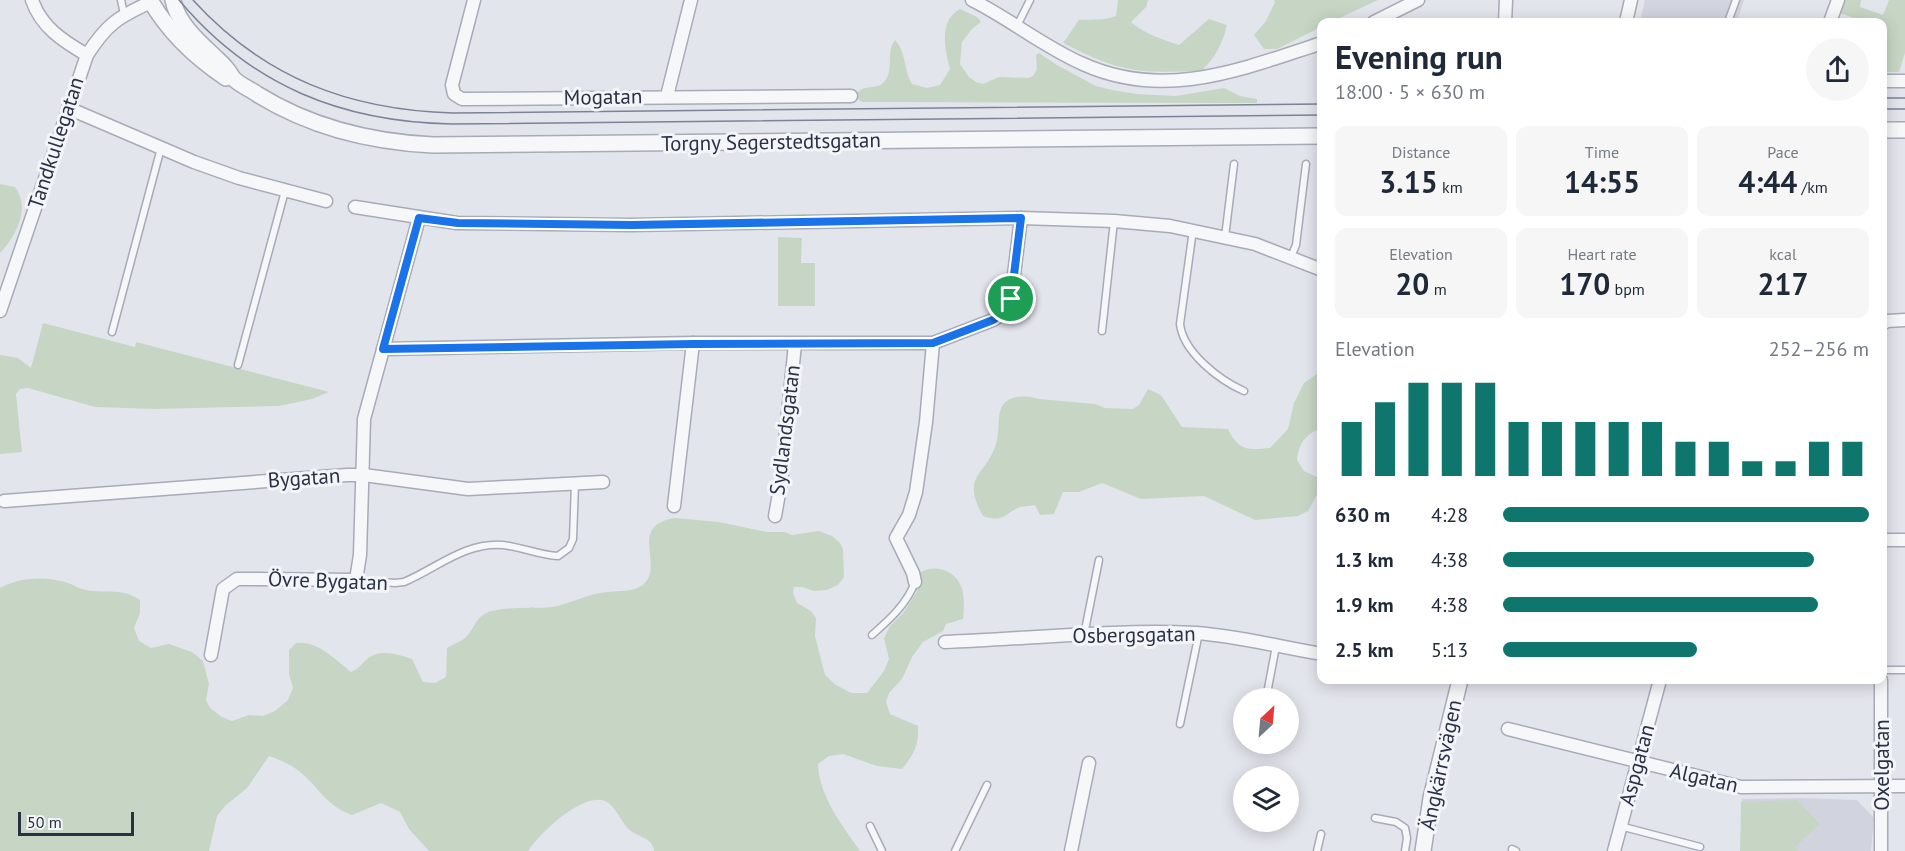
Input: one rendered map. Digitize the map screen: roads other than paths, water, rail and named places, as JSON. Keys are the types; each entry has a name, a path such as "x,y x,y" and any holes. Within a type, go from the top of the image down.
{"street":[{"path":"32,0 39,15 52,32 87,55"},
{"name":"Torgny Segerstedtsgatan","path":"173,0 175,9 185,26 235,79 277,105 320,124 380,140 433,145 1317,136"},
{"name":"Mogatan","path":"474,0 452,85 454,94 462,99 851,96"},
{"path":"667,96 691,0"},
{"path":"972,0 1082,64 1118,76 1153,82 1194,79 1226,73 1317,45"},
{"path":"1382,18 1418,0"},
{"path":"1505,18 1506,0"},
{"path":"1627,18 1631,0"},
{"path":"1831,18 1838,0"},
{"name":"Tandkullegatan","path":"0,312 87,55 104,31 124,14 153,1"},
{"name":"Torgny Segerstedtsgatan","path":"153,1 179,38 200,58 225,78 235,79"},
{"path":"1887,81 1905,81"},
{"path":"68,108 230,175 326,201"},
{"path":"1887,130 1905,130"},
{"path":"355,207 458,223 632,225 1021,218 1114,221 1193,230 1256,244 1317,268"},
{"path":"356,580 360,555 364,475 364,419 419,218"},
{"path":"383,349 933,343 993,320 1005,312 1011,299 1021,218"},
{"path":"1887,321 1905,320"},
{"path":"915,582 896,538 909,515 916,492 926,422 933,343"},
{"path":"674,506 693,344"},
{"name":"Sydlandsgatan","path":"775,516 781,482 795,344"},
{"name":"Bygatan","path":"4,501 364,475 468,489 603,482"},
{"path":"1887,540 1905,540"},
{"name":"Övre Bygatan","path":"211,655 218,625 221,594 228,583 237,579 356,580"},
{"name":"Osbergsgatan","path":"945,642 1084,634 1199,633 1317,653"},
{"name":"Ängkärrsvägen","path":"1423,851 1431,798 1456,684"},
{"name":"Aspgatan","path":"1614,851 1659,684"},
{"name":"Oxelgatan","path":"1881,684 1881,851"},
{"name":"Algatan","path":"1508,729 1741,787 1905,786"},
{"path":"1071,851 1089,763"}],"lane":[{"path":"121,0 124,14"},
{"path":"1016,27 1030,0"},
{"path":"1729,18 1736,0"},
{"path":"112,332 161,148"},
{"path":"1225,237 1234,164"},
{"path":"1290,258 1296,244 1306,164"},
{"path":"238,365 285,190"},
{"path":"1102,331 1114,221"},
{"path":"1193,230 1180,324 1181,335 1216,375 1244,391"},
{"name":"Övre Bygatan","path":"356,580 395,584 404,582 454,555 485,545 512,546 558,556 568,548 573,539 575,484"},
{"path":"1084,634 1099,560"},
{"path":"873,635 896,612 915,582"},
{"path":"1180,724 1199,633"},
{"path":"1268,688 1276,646"},
{"path":"1887,670 1905,670"},
{"path":"955,851 987,785"},
{"path":"1376,818 1396,822 1405,828 1407,838 1405,851"},
{"path":"870,826 882,851"},
{"path":"1620,826 1700,847"},
{"path":"1317,851 1321,834"}],"tram line":[{"path":"179,0 207,30 237,55 268,76 301,94 336,107 412,122 452,124 1317,115"},
{"path":"193,0 220,27 249,50 311,85 378,105 415,110 453,113 1317,104"},
{"path":"1887,98 1905,98"},
{"path":"1887,109 1905,109"}]}
